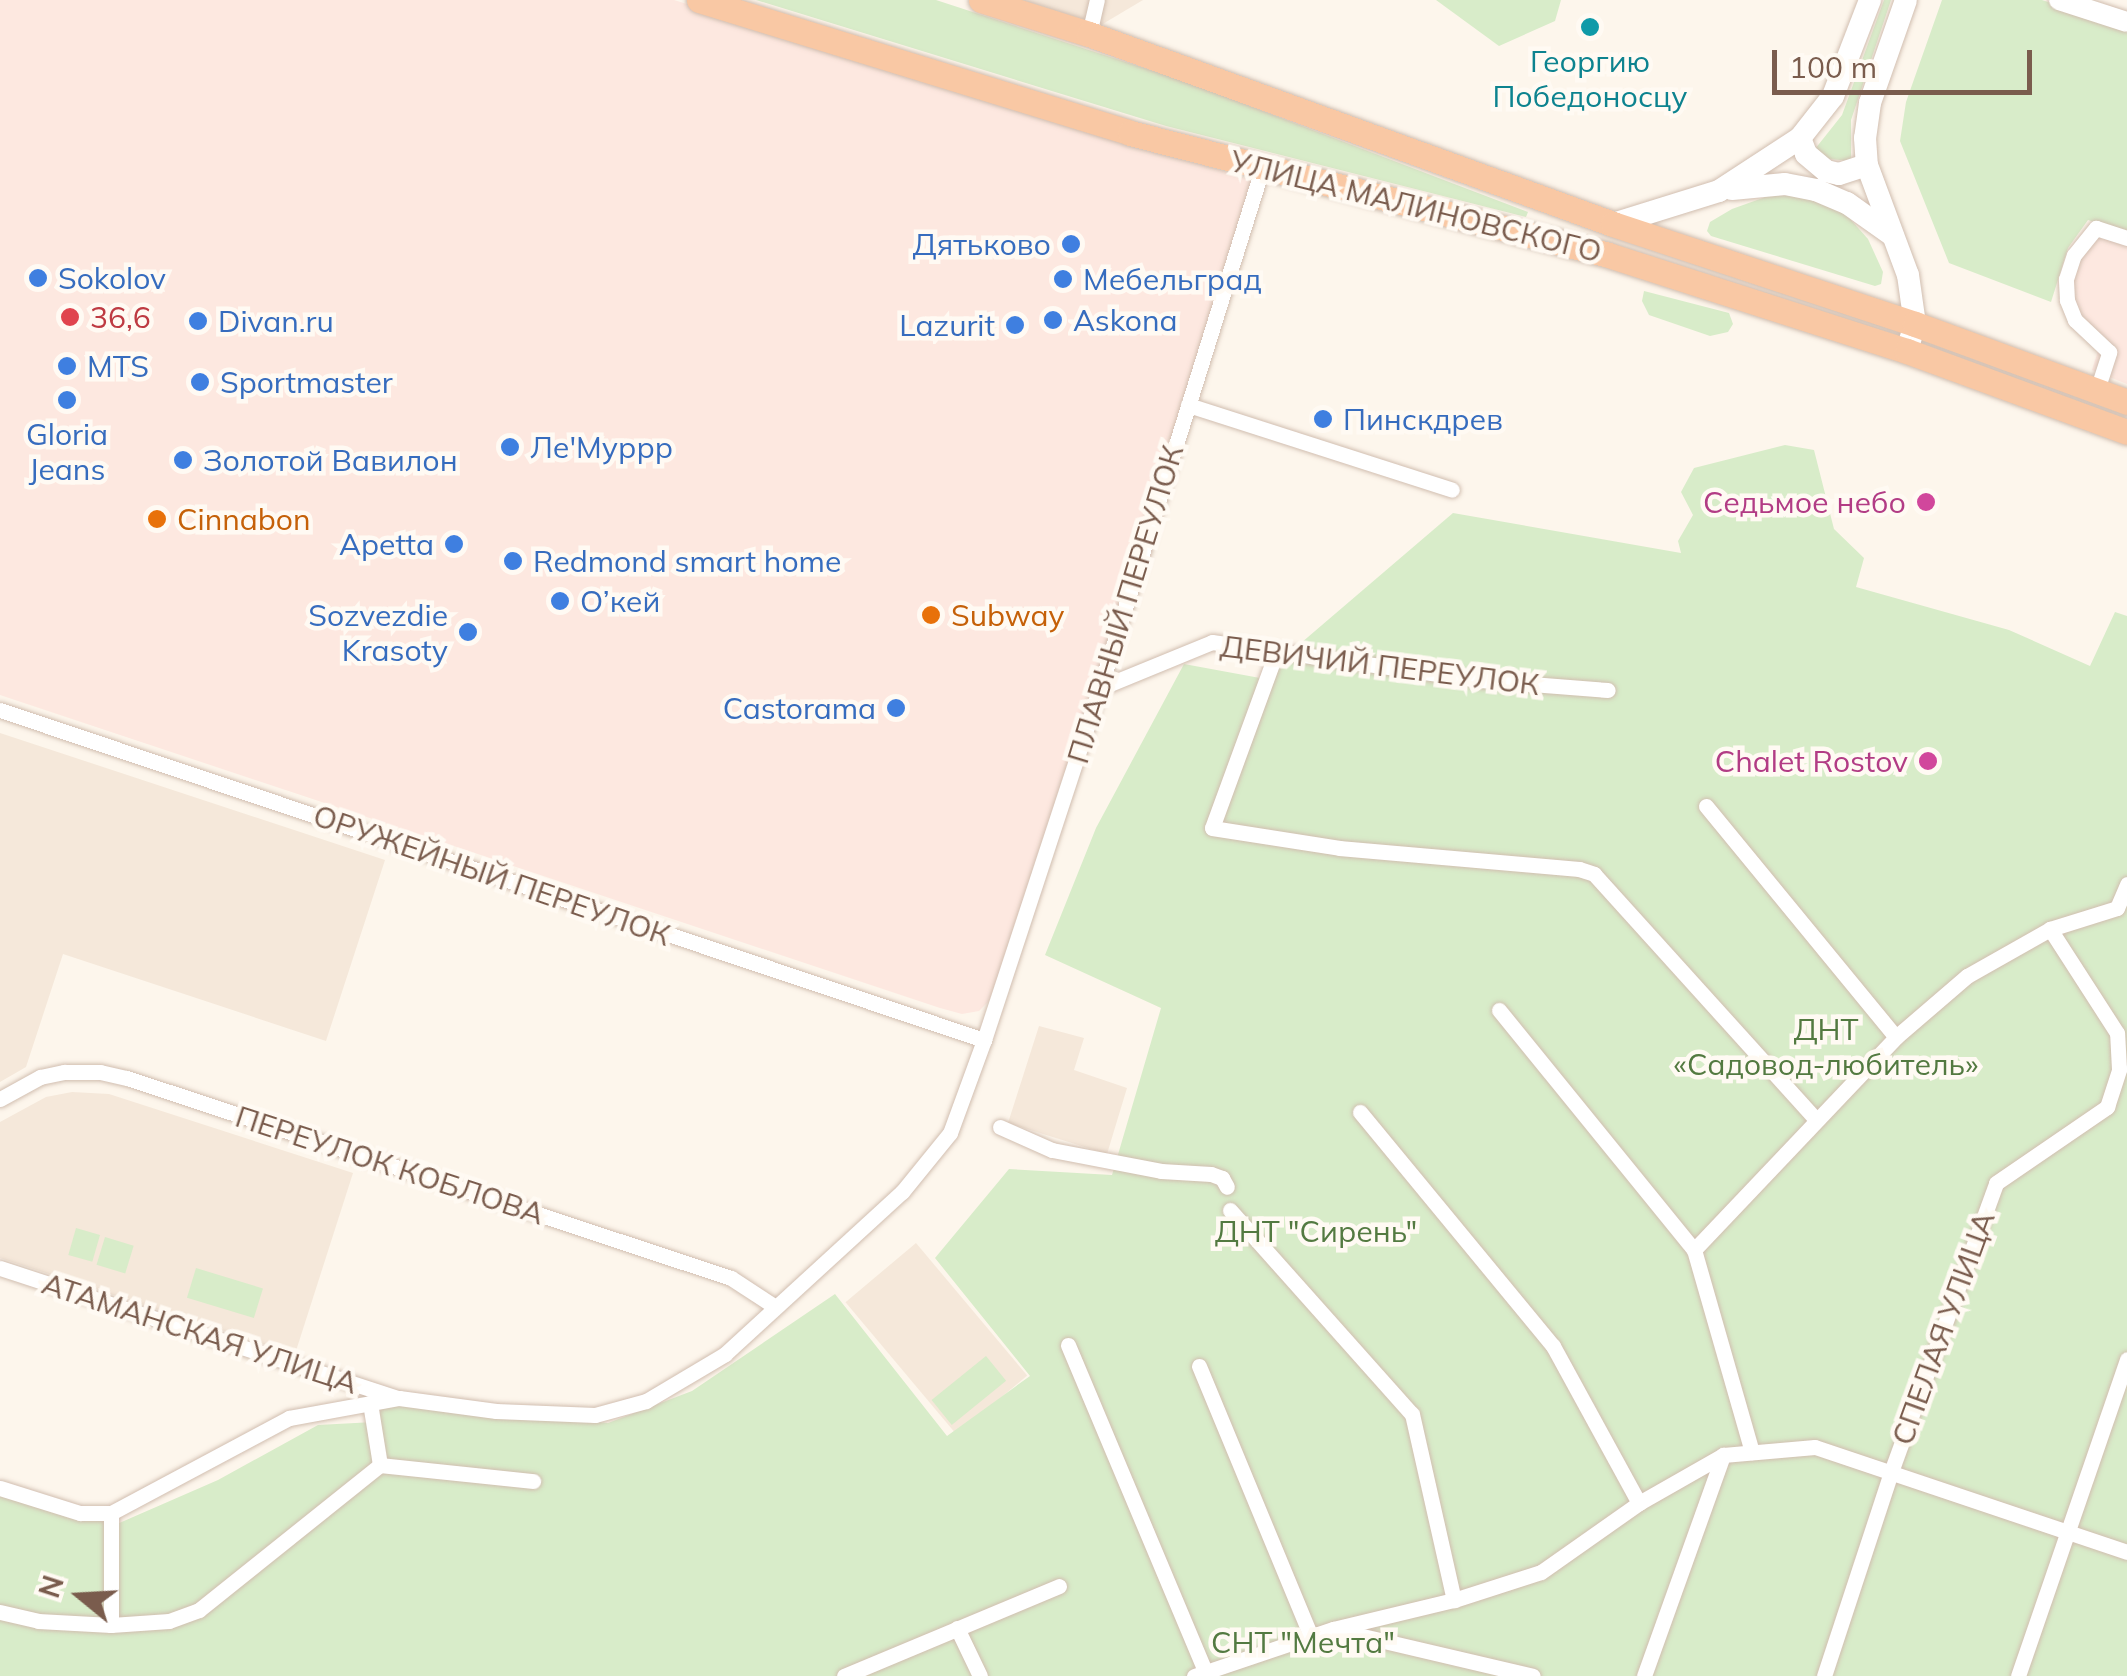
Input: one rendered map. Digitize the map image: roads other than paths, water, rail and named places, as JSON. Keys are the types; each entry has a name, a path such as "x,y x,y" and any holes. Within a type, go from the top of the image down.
{"highway":[{"name":"УЛИЦА МАЛИНОВСКОГО","path":"700,0 999,95 1608,255 1907,352 2127,432"},
{"name":"УЛИЦА МАЛИНОВСКОГО","path":"981,0 1090,34 1613,224 1915,324 2127,402"}],"main road":[{"path":"1719,191 1800,138 1833,96 1870,0"},
{"path":"1906,0 1870,103 1866,165 1908,274 1915,324 1907,352"},
{"path":"1800,138 1806,154 1826,172 1839,174 1866,165"},
{"path":"1613,224 1719,191 1786,184 1816,190 1847,203 1894,237"}],"street":[{"path":"1090,34 1097,0"},
{"path":"2059,0 2127,22"},
{"name":"ПЛАВНЫЙ ПЕРЕУЛОК","path":"400,1398 496,1411 595,1416 646,1401 726,1354 902,1192 950,1133 1100,688 1263,166"},
{"path":"2097,390 2109,352 2075,320 2067,300 2066,279 2074,255 2096,228 2127,238"},
{"path":"1188,404 1452,490"},
{"name":"ДЕВИЧИЙ ПЕРЕУЛОК","path":"1100,688 1212,642 1480,680 1608,690"},
{"path":"1276,653 1212,828 1339,848 1594,874 1816,1120"},
{"name":"ОРУЖЕЙНЫЙ ПЕРЕУЛОК","path":"0,710 984,1040"},
{"path":"1706,806 1896,1037"},
{"path":"1694,1250 1896,1037 1967,976 2050,929 2122,911 2127,884"},
{"name":"СПЕЛАЯ УЛИЦА","path":"1824,1676 1891,1472 1996,1183 2106,1107 2120,1069 2118,1033 2050,929"},
{"path":"1499,1010 1694,1250 1752,1452"},
{"name":"ПЕРЕУЛОК КОБЛОВА","path":"0,1099 40,1077 64,1072 100,1072 127,1078 731,1278 774,1306"},
{"path":"1360,1112 1553,1346 1638,1504"},
{"path":"1000,1127 1052,1150 1162,1172 1210,1174 1222,1178 1227,1187"},
{"path":"1230,1210 1412,1414 1454,1600"},
{"name":"АТАМАНСКАЯ УЛИЦА","path":"0,1268 400,1398"},
{"path":"1068,1345 1200,1673 1333,1629 1454,1600 1541,1572 1638,1504 1724,1456 1752,1452 1814,1447 2127,1552"},
{"path":"2018,1676 2127,1359"},
{"path":"1199,1366 1311,1636"},
{"path":"0,1488 80,1513 111,1513 288,1418 400,1398"},
{"path":"370,1404 380,1465"},
{"path":"1644,1676 1724,1456"},
{"path":"0,1612 38,1620 111,1626 169,1621 199,1610 380,1465 534,1481"},
{"path":"111,1513 111,1626"},
{"path":"844,1676 1059,1586"},
{"path":"957,1628 980,1676"},
{"path":"1333,1629 1534,1676"}],"place":[{"name":"Георгию Победоносцу","path":"1590,27"},
{"name":"Дятьково","path":"1071,244"},
{"name":"Sokolov","path":"38,278"},
{"name":"Мебельград","path":"1063,279"},
{"name":"36,6","path":"70,317"},
{"name":"Askona","path":"1053,320"},
{"name":"Divan.ru","path":"198,321"},
{"name":"Lazurit","path":"1015,325"},
{"name":"MTS","path":"67,366"},
{"name":"Sportmaster","path":"200,382"},
{"name":"Gloria Jeans","path":"67,400"},
{"name":"Пинскдрев","path":"1323,419"},
{"name":"Ле'Муррр","path":"510,447"},
{"name":"Золотой Вавилон","path":"183,460"},
{"name":"Седьмое небо","path":"1926,502"},
{"name":"Cinnabon","path":"157,519"},
{"name":"Apetta","path":"454,544"},
{"name":"Redmond smart home","path":"513,561"},
{"name":"О’кей","path":"560,601"},
{"name":"Subway","path":"931,615"},
{"name":"Sozvezdie Krasoty","path":"468,632"},
{"name":"Castorama","path":"896,708"},
{"name":"Chalet Rostov","path":"1928,761"}],"park label":[{"name":"ДНТ «Садовод-любитель»","path":"1826,1046"},
{"name":"ДНТ \"Сирень\"","path":"1316,1231"},
{"name":"СНТ \"Мечта\"","path":"1303,1642"}]}
